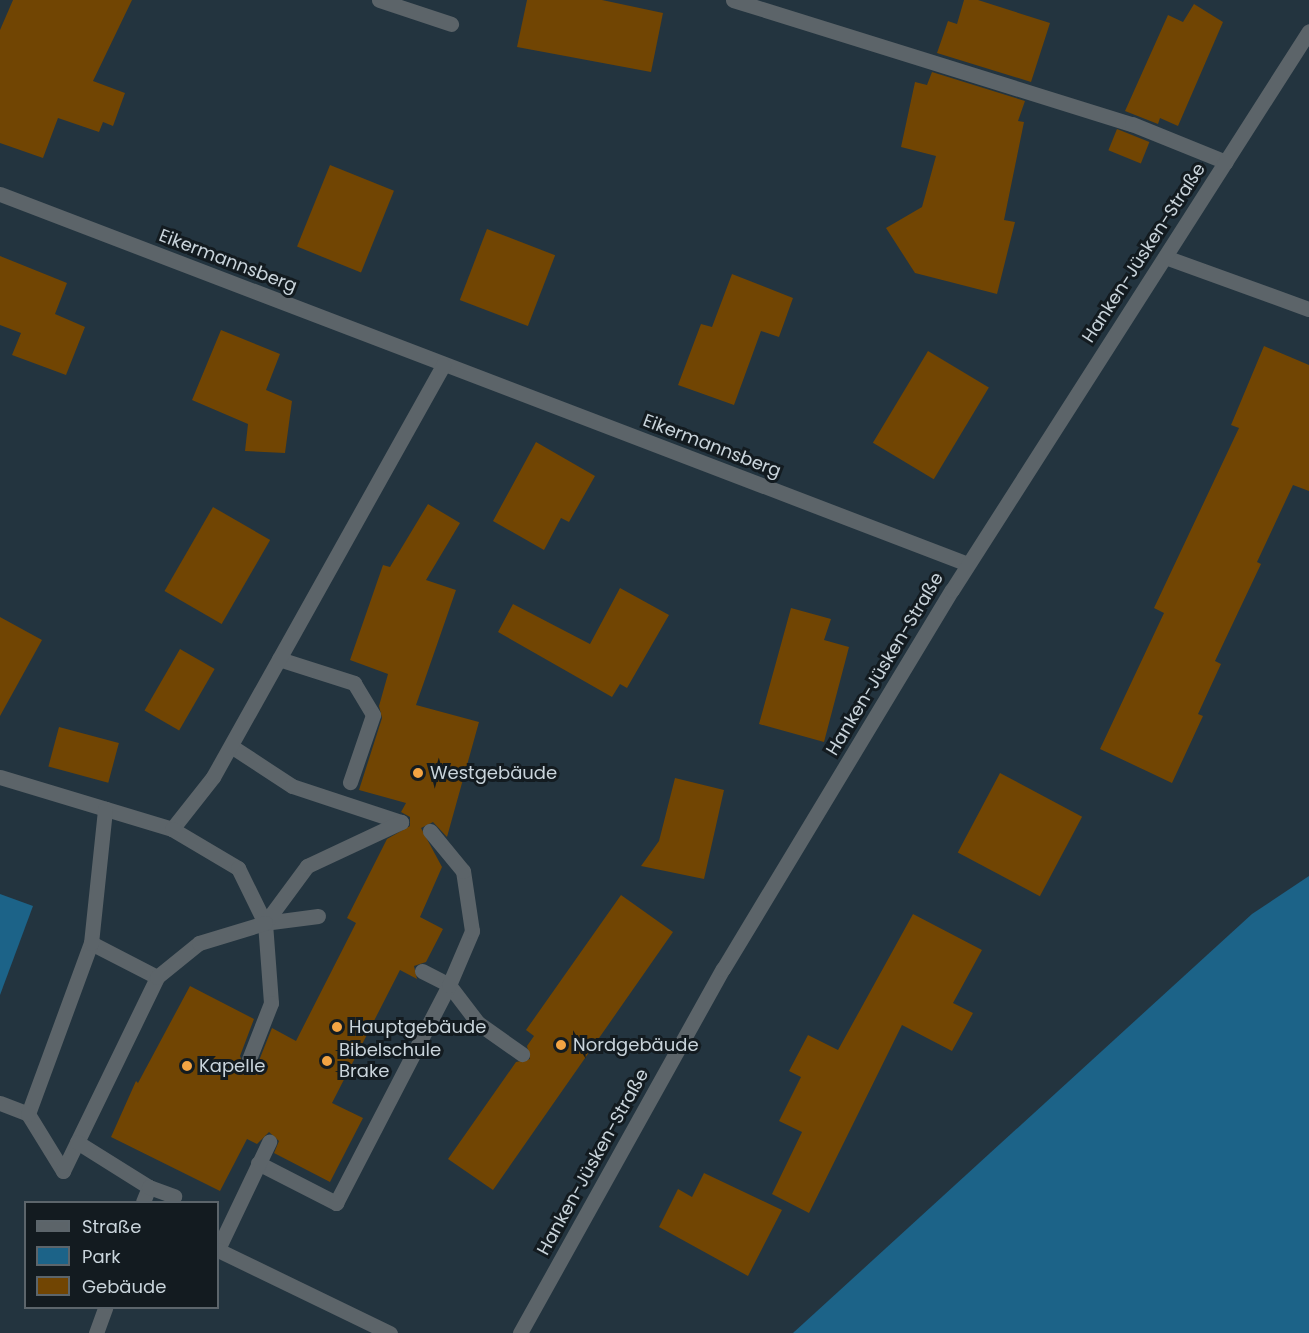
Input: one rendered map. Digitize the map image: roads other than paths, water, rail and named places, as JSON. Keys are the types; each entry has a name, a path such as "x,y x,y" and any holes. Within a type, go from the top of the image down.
{"street":[{"path":"379,0 451,24"},
{"path":"733,0 1132,124 1226,162"},
{"name":"Hanken-Jüsken-Straße","path":"520,1333 723,969 968,564 1309,31"},
{"name":"Eikermannsberg","path":"0,194 968,564"},
{"path":"1165,257 1309,309"},
{"path":"172,829 213,777 443,364"},
{"path":"279,659 354,683 373,715 350,782"},
{"path":"231,746 292,786 401,822 307,866 265,923"},
{"path":"0,777 172,829 238,868 265,923 271,1002 249,1059"},
{"path":"28,1114 91,944 105,809"},
{"path":"258,1163 336,1203 449,985 472,930 463,871 430,831"},
{"path":"0,1103 28,1114 63,1171 157,977 199,943 265,923 318,916"},
{"path":"91,944 157,977"},
{"path":"422,971 449,985 478,1023 522,1054"},
{"path":"77,1142 149,1187 174,1196"},
{"path":"219,1248 269,1142"},
{"path":"144,1201 149,1187"},
{"path":"219,1250 390,1333"},
{"path":"96,1333 105,1309"}],"place":[{"name":"Westgebäude","path":"418,773"},
{"name":"Hauptgebäude","path":"337,1027"},
{"name":"Nordgebäude","path":"561,1045"},
{"name":"Bibelschule Brake","path":"327,1061"},
{"name":"Kapelle","path":"187,1066"}]}
